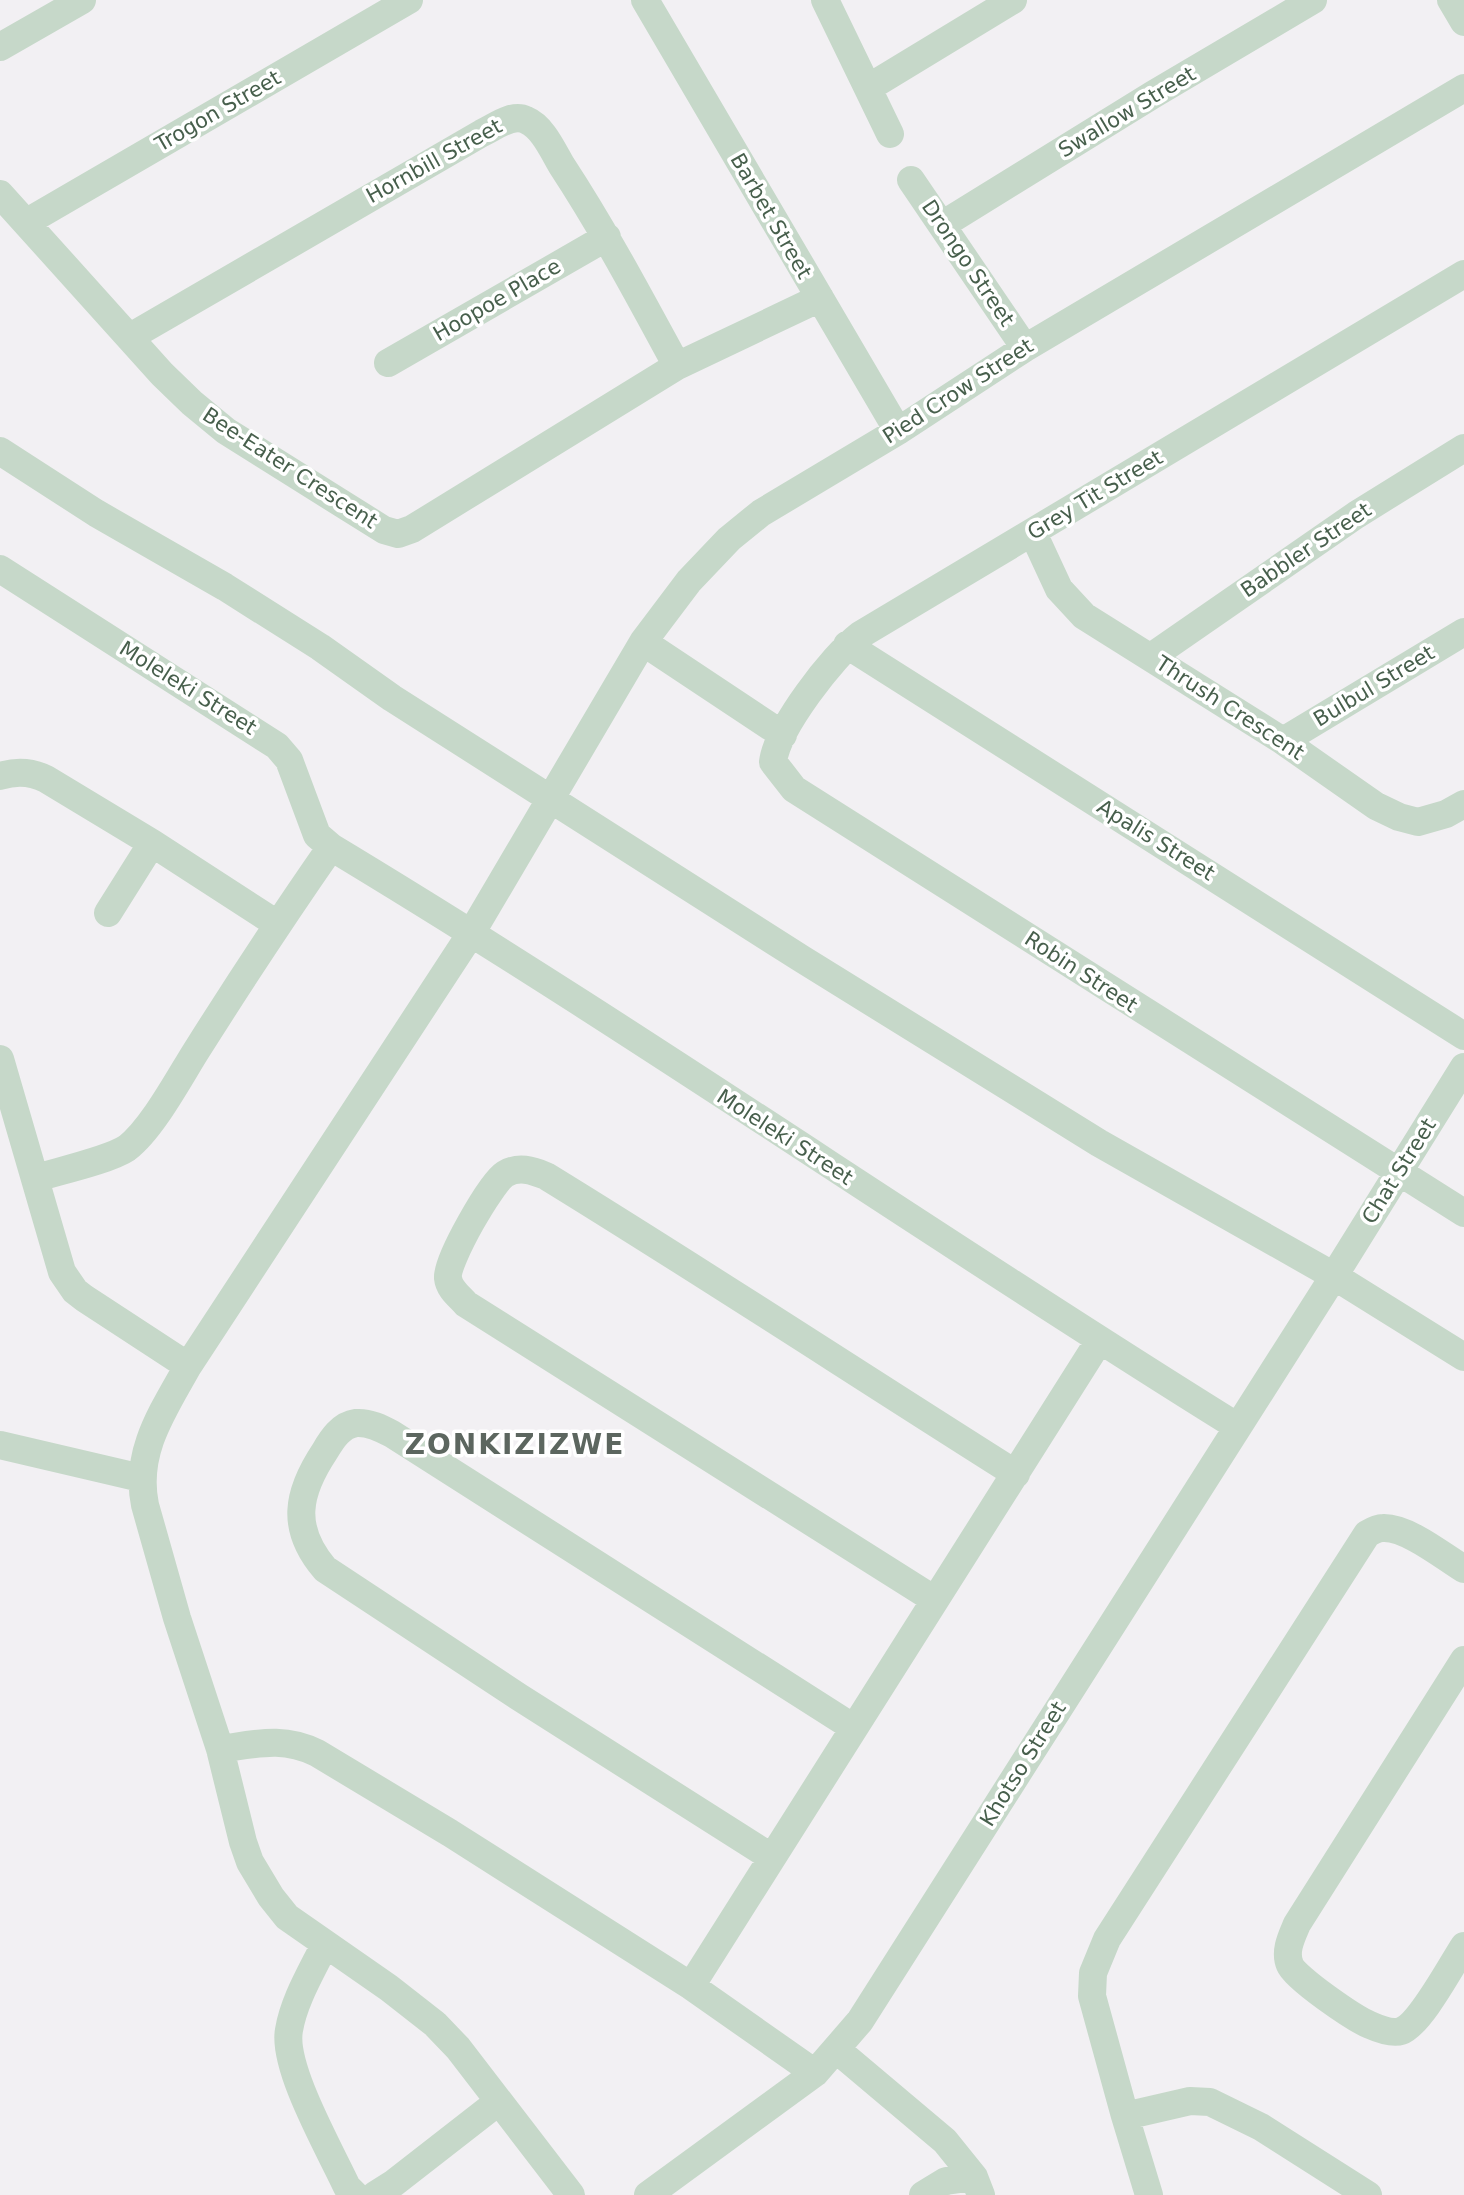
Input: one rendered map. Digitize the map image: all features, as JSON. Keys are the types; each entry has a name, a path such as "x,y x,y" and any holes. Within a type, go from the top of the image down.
{"street":[{"path":"0,47 82,0"},
{"name":"Trogon Street","path":"27,222 409,0"},
{"name":"Barbet Street","path":"645,0 898,431"},
{"path":"825,0 890,134"},
{"path":"867,88 1013,0"},
{"name":"Swallow Street","path":"942,225 1312,0"},
{"path":"1451,0 1464,22"},
{"name":"Pied Crow Street","path":"141,1478 155,1428 188,1366 472,932 643,642 689,581 744,525 898,431 1025,348 1464,88"},
{"name":"Hornbill Street","path":"130,337 470,140 514,118 528,121 540,131 607,237 677,366"},
{"name":"Drongo Street","path":"911,180 1025,348"},
{"name":"Bee-Eater Crescent","path":"0,194 162,374 192,403 226,431 384,530 398,534 412,529 677,366 820,298"},
{"name":"Hoopoe Place","path":"388,363 607,237"},
{"name":"Grey Tit Street","path":"773,762 777,746 816,682 847,645 860,635 1464,274"},
{"name":"Babbler Street","path":"1151,657 1356,515 1431,466 1464,448"},
{"path":"0,452 96,513 225,587 320,647 392,698 1099,1143 1334,1276 1464,1357"},
{"name":"Thrush Crescent","path":"1033,533 1059,589 1074,607 1099,626 1283,741 1376,806 1418,822 1446,814 1464,804"},
{"name":"Moleleki Street","path":"0,569 277,746 289,761 317,835 331,847 472,932 1099,1341 1238,1427"},
{"name":"Bulbul Street","path":"1283,741 1464,632"},
{"path":"643,642 783,735"},
{"name":"Apalis Street","path":"847,645 1464,1036"},
{"name":"Robin Street","path":"773,762 794,789 1464,1213"},
{"path":"0,776 35,774 46,779 277,924"},
{"path":"108,913 152,844"},
{"path":"36,1178 106,1157 124,1150 134,1142 160,1107 277,924 331,847"},
{"path":"0,1059 62,1272 75,1291 188,1366"},
{"name":"Chat Street","path":"1334,1276 1464,1067"},
{"path":"935,1600 467,1304 455,1293 447,1276 449,1268 461,1240 498,1179 517,1169 528,1169 546,1176 1016,1474"},
{"name":"Khotso Street","path":"648,2195 815,2073 860,2021 1334,1276"},
{"path":"691,1986 1099,1341"},
{"path":"771,1857 325,1569 312,1554 302,1526 302,1498 313,1469 335,1436 344,1429 357,1423 375,1426 404,1441 854,1728"},
{"path":"0,1445 141,1478 149,1524 220,1749 233,1810 250,1862 271,1897 287,1917 389,1988 435,2024 458,2048 571,2195"},
{"path":"1149,2195 1092,1996 1093,1973 1107,1939 1367,1534 1378,1528 1401,1530 1464,1569"},
{"path":"1464,1660 1297,1924 1287,1953 1290,1965 1302,1979 1362,2021 1381,2029 1399,2032 1408,2028 1423,2011 1464,1946"},
{"path":"220,1749 282,1742 317,1753 450,1833 691,1986 815,2073"},
{"path":"325,1944 292,2015 288,2031 289,2051 302,2091 347,2187 355,2195"},
{"path":"837,2050 936,2133 953,2150 978,2186"},
{"path":"1125,2116 1190,2101 1210,2102 1261,2127 1368,2195"},
{"path":"376,2195 498,2102"},
{"path":"923,2195 946,2181 978,2186"}],"district":[{"name":"ZONKIZIZWE","path":"515,1444"}]}
